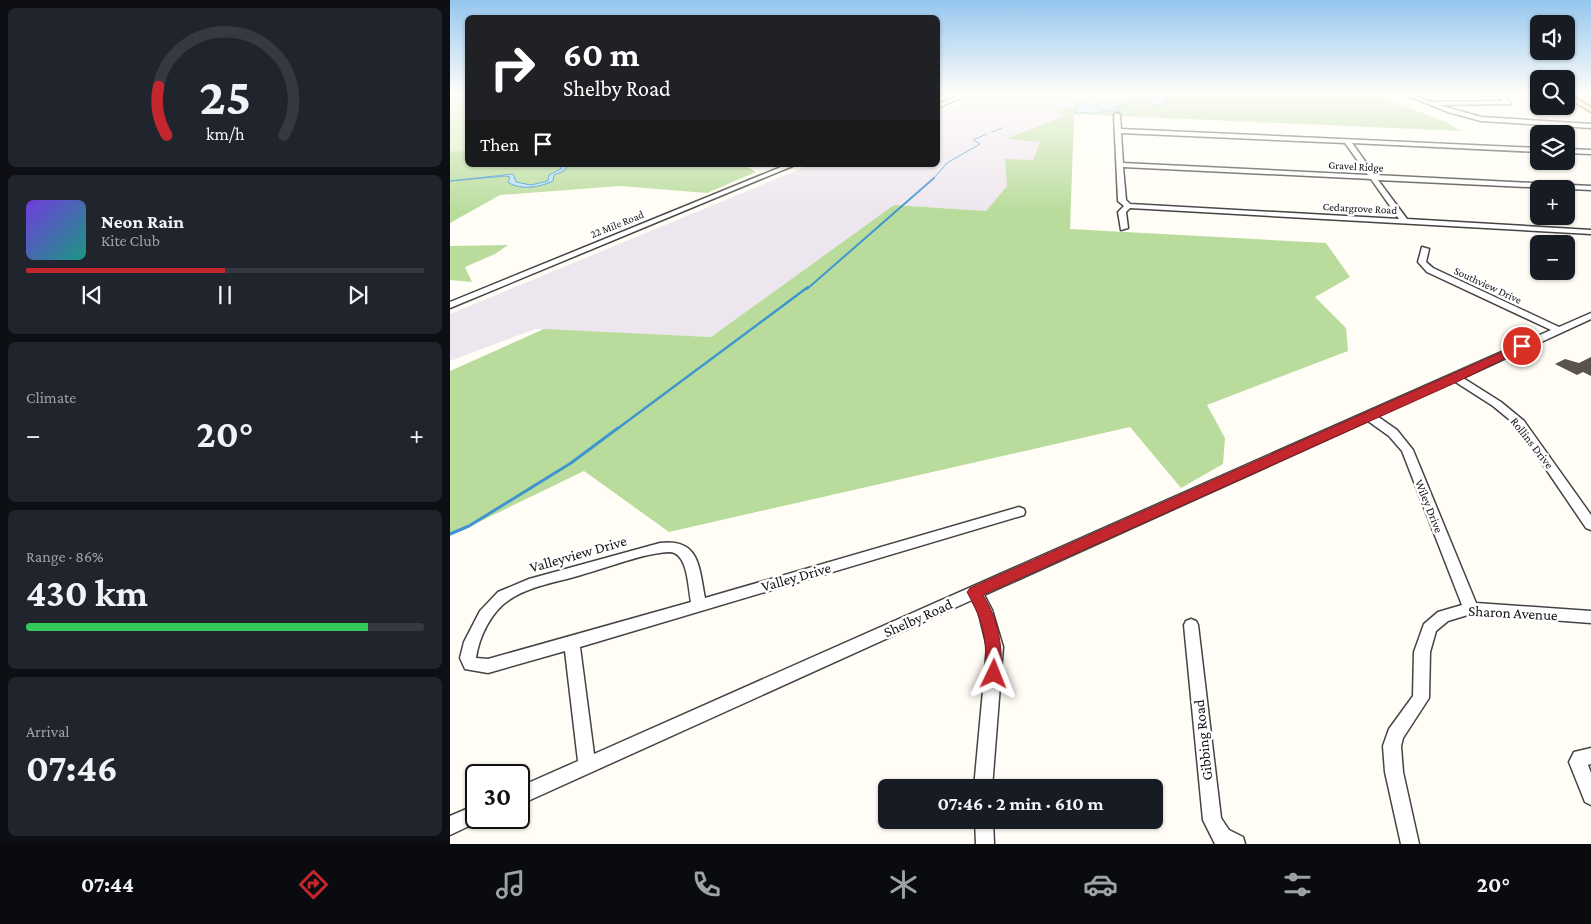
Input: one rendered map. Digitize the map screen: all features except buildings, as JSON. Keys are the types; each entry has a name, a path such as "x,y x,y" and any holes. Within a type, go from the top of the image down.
{"street":[{"path":"1118,133 1122,202 1128,206 1122,212 1124,228"},
{"path":"1173,133 1530,150"},
{"path":"1347,141 1405,222"},
{"path":"1575,151 1591,152"},
{"name":"Gravel Ridge","path":"1121,165 1591,188"},
{"name":"22 Mile Road","path":"450,305 787,167"},
{"name":"Cedargrove Road","path":"1128,206 1591,232"},
{"name":"Southview Drive","path":"1425,250 1422,262 1430,270 1559,330"},
{"name":"Shelby Road","path":"530,791 1591,316"},
{"name":"Rollins Drive","path":"1456,378 1497,404 1520,423 1591,525"},
{"name":"Wiley Drive","path":"1370,416 1393,433 1407,450 1471,608"},
{"name":"Valley Drive","path":"471,664 488,666 572,643 1019,512"},
{"name":"Valleyview Drive","path":"471,664 468,658 472,642 494,603 504,595 527,586 652,550 674,547 686,552 690,559 699,605"},
{"path":"975,592 984,610 995,647 984,779"},
{"name":"Sharon Avenue","path":"1410,844 1392,756 1393,738 1421,698 1422,652 1428,628 1443,616 1471,608 1591,617"},
{"name":"Gibbing Road","path":"1191,625 1212,820 1222,837 1236,844"},
{"path":"572,643 587,765"},
{"path":"1586,757 1579,769 1591,796"},
{"path":"450,826 465,819"},
{"path":"984,829 985,844"}],"shaded area":[{"path":"940,133 1073,133 1072,162 1007,186 986,211 894,205 711,337 535,329 450,361 450,314 805,167 940,167"}],"green space":[{"path":"450,133 465,133 466,167 450,189"},
{"path":"1020,133 1073,133 1070,229 1326,243 1350,277 1315,297 1346,328 1348,351 1207,405 1225,438 1223,464 1181,488 1130,427 669,532 584,471 450,536 450,371 544,329 711,337 894,205 986,211 1007,186 1005,159 1033,160 1040,142 1005,139"},
{"path":"465,151 465,167 747,167 756,172 707,193 620,186 500,195 450,223 450,152"},
{"path":"508,245 495,254 465,267 472,282 450,280 450,246"}],"water":[{"path":"560,167 567,167 564,171 554,175 553,181 537,186 524,187 513,185 508,182 510,177 505,176 450,181 513,174 516,182 531,185 548,181 549,175 561,169"}],"waterway":[{"path":"933,178 947,163 980,144 973,140 987,134"},
{"path":"807,289 933,178"},
{"path":"617,429 808,287"},
{"path":"450,534 469,526 571,463 618,428"}],"route":[{"path":"994,674 994,638 975,592 1453,380 1488,361 1522,346"}]}
